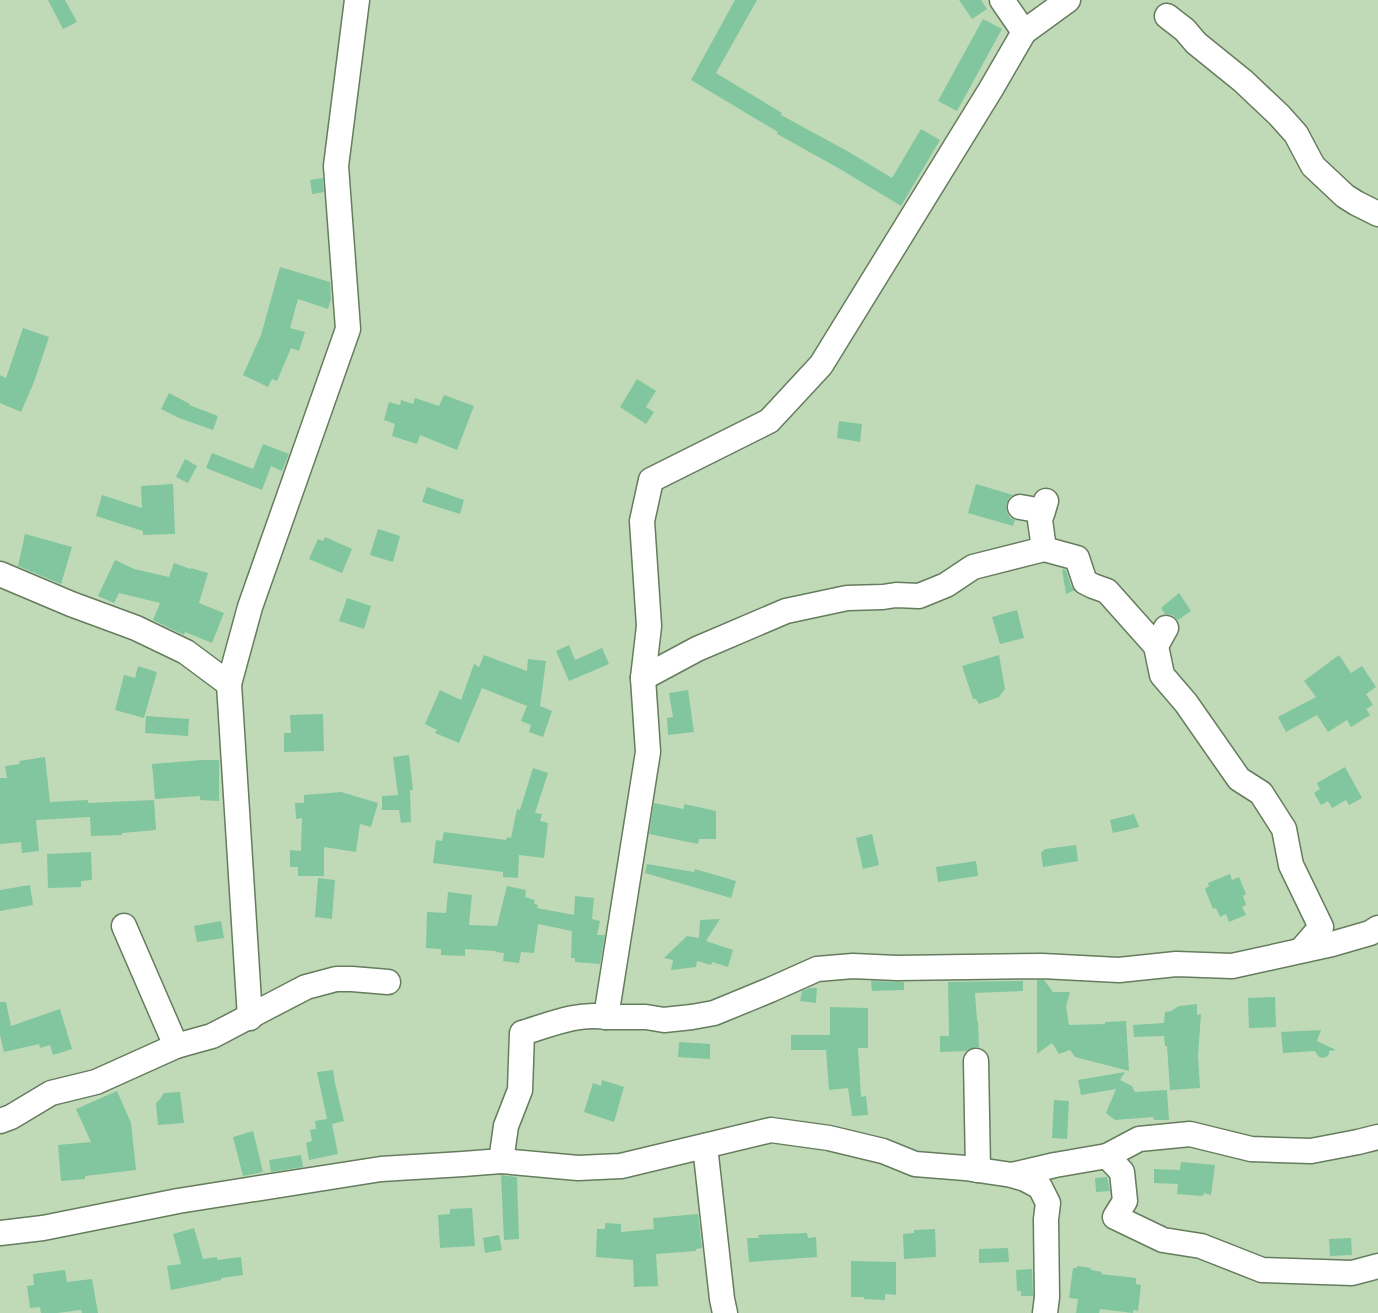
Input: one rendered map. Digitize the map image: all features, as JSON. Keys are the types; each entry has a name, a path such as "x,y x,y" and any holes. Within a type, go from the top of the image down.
{"street":[{"path":"250,1018 229,684 250,607 348,329 336,166 357,0"},
{"path":"1002,0 1024,32"},
{"path":"606,1017 648,752 644,678 649,626 642,521 651,480 769,421 821,365 1024,32 1068,0"},
{"path":"1167,16 1279,115 1296,134 1313,166 1345,196 1378,214"},
{"path":"1036,506 1044,549"},
{"path":"644,678 697,649 786,612 847,597 920,596 946,585 973,567 1044,549 1077,558 1085,582 1107,591 1161,637 1162,675 1186,703 1239,779 1261,793 1284,830 1291,865 1321,927 1301,950"},
{"path":"0,574 136,628 186,652 229,684"},
{"path":"124,926 176,1046"},
{"path":"501,1161 506,1126 519,1090 522,1033 576,1018 594,1015 664,1020 714,1013 817,969 853,966 897,968 1042,966 1119,970 1176,964 1232,966 1332,944 1370,933 1378,928"},
{"path":"0,1121 11,1117 51,1092 96,1082 176,1046 212,1036 306,987 322,982 352,979 388,982"},
{"path":"976,1061 978,1170"},
{"path":"0,1233 43,1228 178,1201 381,1169 501,1161 578,1168 621,1166 771,1130 829,1138 883,1151 915,1164 1012,1175 1040,1187 1048,1203 1045,1313"},
{"path":"1012,1175 1107,1156 1139,1139 1190,1134 1251,1149 1311,1151 1378,1137"},
{"path":"705,1146 725,1313"},
{"path":"1107,1156 1122,1172 1125,1201 1115,1217 1163,1240 1201,1246 1262,1270 1352,1272 1378,1266"}],"building":[{"path":"48,0 65,0 77,22 63,29"},
{"path":"735,0 757,0 716,73 782,113 781,115 892,178 921,129 940,140 901,206 777,134 778,132 691,80"},
{"path":"959,0 981,0 987,9 972,19"},
{"path":"983,19 1002,29 957,111 938,101"},
{"path":"323,178 324,192 312,194 310,180"},
{"path":"280,267 330,282 331,299 328,309 298,299 290,328 305,332 299,351 291,348 277,381 272,379 268,387 243,375 261,335"},
{"path":"23,328 49,337 21,412 0,403 0,375 6,378"},
{"path":"637,379 656,391 646,407 654,412 646,424 620,407"},
{"path":"169,393 189,405 218,416 213,430 161,409"},
{"path":"444,395 474,406 457,450 420,435 417,444 392,436 395,424 384,420 389,402 400,405 401,400 413,404 415,398 439,406"},
{"path":"839,421 862,424 860,442 837,438"},
{"path":"263,444 289,454 282,471 271,466 262,490 206,468 212,453 253,469"},
{"path":"185,459 197,466 188,483 176,477"},
{"path":"173,484 175,534 143,535 143,531 96,516 102,495 142,508 141,486"},
{"path":"976,484 1013,495 1006,505 1010,518 1015,520 1013,526 968,513"},
{"path":"427,487 464,500 460,514 422,502"},
{"path":"378,529 400,536 393,562 370,555"},
{"path":"25,534 72,547 61,584 18,566"},
{"path":"325,537 352,549 342,573 309,559 318,539 323,541"},
{"path":"115,560 134,569 169,577 174,563 208,573 199,603 224,613 212,643 185,632 184,635 153,620 160,603 119,593 114,603 98,596"},
{"path":"1062,569 1066,570 1071,586 1075,590 1066,594"},
{"path":"1179,593 1191,611 1178,620 1172,615 1165,614 1161,608"},
{"path":"347,598 371,606 364,629 339,621"},
{"path":"1017,610 1024,638 1000,644 992,617"},
{"path":"569,645 575,660 602,648 609,664 569,681 556,651"},
{"path":"484,655 527,671 528,659 546,661 540,706 552,711 543,737 529,732 531,725 521,721 527,706 482,688 459,743 435,733 437,730 425,724 440,690 461,700 474,664 479,667"},
{"path":"999,655 1005,689 999,697 979,704 976,699 973,699 962,666"},
{"path":"1339,655 1351,673 1362,666 1376,687 1366,694 1373,705 1366,709 1370,715 1351,727 1347,720 1328,732 1317,715 1286,732 1278,717 1316,697 1304,681"},
{"path":"138,666 157,672 144,718 115,710 124,675 135,678"},
{"path":"688,690 694,732 668,735 667,718 673,717 669,693"},
{"path":"323,714 324,751 284,752 284,733 291,733 290,715"},
{"path":"146,716 189,719 188,736 145,733"},
{"path":"409,755 413,790 410,790 411,822 401,823 399,810 382,810 382,796 398,795 393,757"},
{"path":"45,757 50,802 154,800 156,830 122,833 122,835 91,836 90,817 36,820 39,851 22,853 21,842 0,844 0,778 7,778 5,766 20,764 19,761"},
{"path":"219,760 219,801 200,800 200,796 155,799 152,764"},
{"path":"1345,767 1362,798 1349,805 1346,800 1332,808 1328,801 1321,805 1314,793 1320,789 1317,783"},
{"path":"533,768 548,773 535,813 542,814 540,821 548,823 544,858 519,855 518,878 503,877 503,872 433,863 436,840 442,841 444,832 506,840 507,837 511,838 517,809 520,810"},
{"path":"341,792 378,803 371,827 360,824 356,852 324,847 324,876 298,876 298,867 290,867 290,850 301,851 302,818 296,819 295,803 304,803 304,795"},
{"path":"654,803 684,809 684,804 716,811 716,839 699,839 698,844 649,834"},
{"path":"1134,814 1139,827 1113,833 1110,820"},
{"path":"872,834 879,865 863,869 856,838"},
{"path":"1076,845 1078,861 1043,867 1041,853 1045,849"},
{"path":"91,852 92,880 81,881 81,887 48,888 47,854"},
{"path":"976,861 978,876 938,882 936,867"},
{"path":"647,864 694,872 695,869 736,881 731,898 645,873"},
{"path":"1230,874 1232,880 1239,877 1246,894 1243,896 1246,905 1242,907 1246,915 1229,922 1226,914 1220,917 1216,908 1213,909 1205,889 1209,886 1208,883"},
{"path":"318,878 335,880 332,919 315,917"},
{"path":"30,885 33,905 0,911 0,890"},
{"path":"507,886 526,890 525,897 535,900 534,904 538,905 537,908 574,915 575,896 594,898 592,919 600,921 597,935 605,935 600,964 575,962 575,958 571,958 572,931 538,924 534,953 521,952 519,963 503,961 504,953 496,951 465,949 465,956 441,955 441,949 426,948 427,912 446,913 448,892 472,895 469,925 497,926"},
{"path":"720,919 706,941 733,950 728,967 712,962 711,965 697,961 696,967 671,970 673,960 664,958 687,936 699,938 700,920"},
{"path":"221,921 224,938 197,942 194,926"},
{"path":"1037,980 1044,980 1053,992 1070,992 1066,1007 1069,1025 1126,1021 1129,1071 1075,1057 1070,1050 1059,1054 1052,1043 1037,1054"},
{"path":"871,981 904,982 904,990 872,991"},
{"path":"1023,981 1023,991 975,993 979,1047 966,1051 940,1052 940,1036 949,1036 948,982"},
{"path":"817,988 816,1003 800,1001 802,991"},
{"path":"1275,997 1276,1027 1249,1028 1248,998"},
{"path":"0,1002 6,1002 11,1026 60,1009 72,1049 53,1055 50,1045 40,1048 39,1044 4,1052 0,1035"},
{"path":"1197,1004 1197,1015 1201,1014 1198,1056 1200,1088 1170,1090 1167,1046 1165,1046 1164,1036 1134,1037 1133,1025 1164,1023 1165,1012 1179,1006"},
{"path":"830,1007 868,1008 868,1048 858,1048 861,1097 866,1096 868,1115 852,1116 848,1088 829,1090 826,1050 791,1050 791,1035 830,1035"},
{"path":"1321,1030 1317,1041 1336,1050 1329,1051 1326,1057 1318,1056 1315,1051 1283,1053 1281,1032"},
{"path":"679,1042 710,1044 710,1059 678,1057"},
{"path":"333,1070 344,1121 332,1124 338,1154 309,1160 306,1143 312,1141 310,1130 316,1129 315,1121 327,1119 317,1072"},
{"path":"1125,1072 1120,1080 1132,1086 1135,1092 1167,1090 1169,1120 1154,1120 1153,1117 1115,1120 1106,1113 1116,1089 1081,1095 1078,1080"},
{"path":"602,1080 624,1087 614,1122 584,1112 593,1083 601,1086"},
{"path":"117,1091 131,1123 136,1170 61,1181 58,1145 91,1142 76,1109"},
{"path":"180,1092 184,1123 158,1125 156,1103 164,1093"},
{"path":"1054,1100 1069,1101 1067,1139 1052,1138"},
{"path":"253,1131 263,1172 243,1176 233,1137"},
{"path":"301,1155 303,1167 271,1172 269,1160"},
{"path":"1181,1162 1215,1165 1211,1195 1177,1194 1178,1184 1154,1183 1154,1169 1180,1170"},
{"path":"501,1175 517,1177 519,1239 504,1240"},
{"path":"1107,1177 1110,1191 1096,1192 1095,1178"},
{"path":"472,1208 475,1246 440,1248 438,1215 450,1214 450,1209"},
{"path":"698,1214 702,1248 696,1251 656,1254 658,1286 634,1287 633,1260 596,1257 597,1229 605,1229 605,1223 621,1224 621,1232 654,1229 653,1218"},
{"path":"194,1228 203,1259 241,1257 243,1275 171,1290 167,1266 181,1264 173,1234"},
{"path":"935,1229 936,1257 904,1259 903,1234 914,1233 914,1230"},
{"path":"807,1233 808,1238 816,1237 817,1257 749,1262 747,1238 759,1238 758,1235"},
{"path":"499,1235 502,1250 485,1253 483,1238"},
{"path":"1351,1238 1352,1255 1330,1256 1329,1239"},
{"path":"1008,1248 1009,1262 979,1263 979,1249"},
{"path":"851,1261 896,1262 896,1295 885,1294 885,1300 851,1297"},
{"path":"1077,1266 1091,1268 1091,1270 1102,1272 1101,1274 1136,1278 1136,1284 1141,1285 1138,1311 1133,1310 1133,1313 1100,1309 1099,1313 1076,1313 1078,1299 1069,1298 1073,1268"},
{"path":"1032,1269 1033,1296 1021,1296 1021,1291 1017,1291 1016,1270"},
{"path":"65,1270 67,1282 92,1279 98,1313 82,1313 81,1310 41,1313 40,1307 30,1308 27,1286 34,1285 33,1274"}]}
